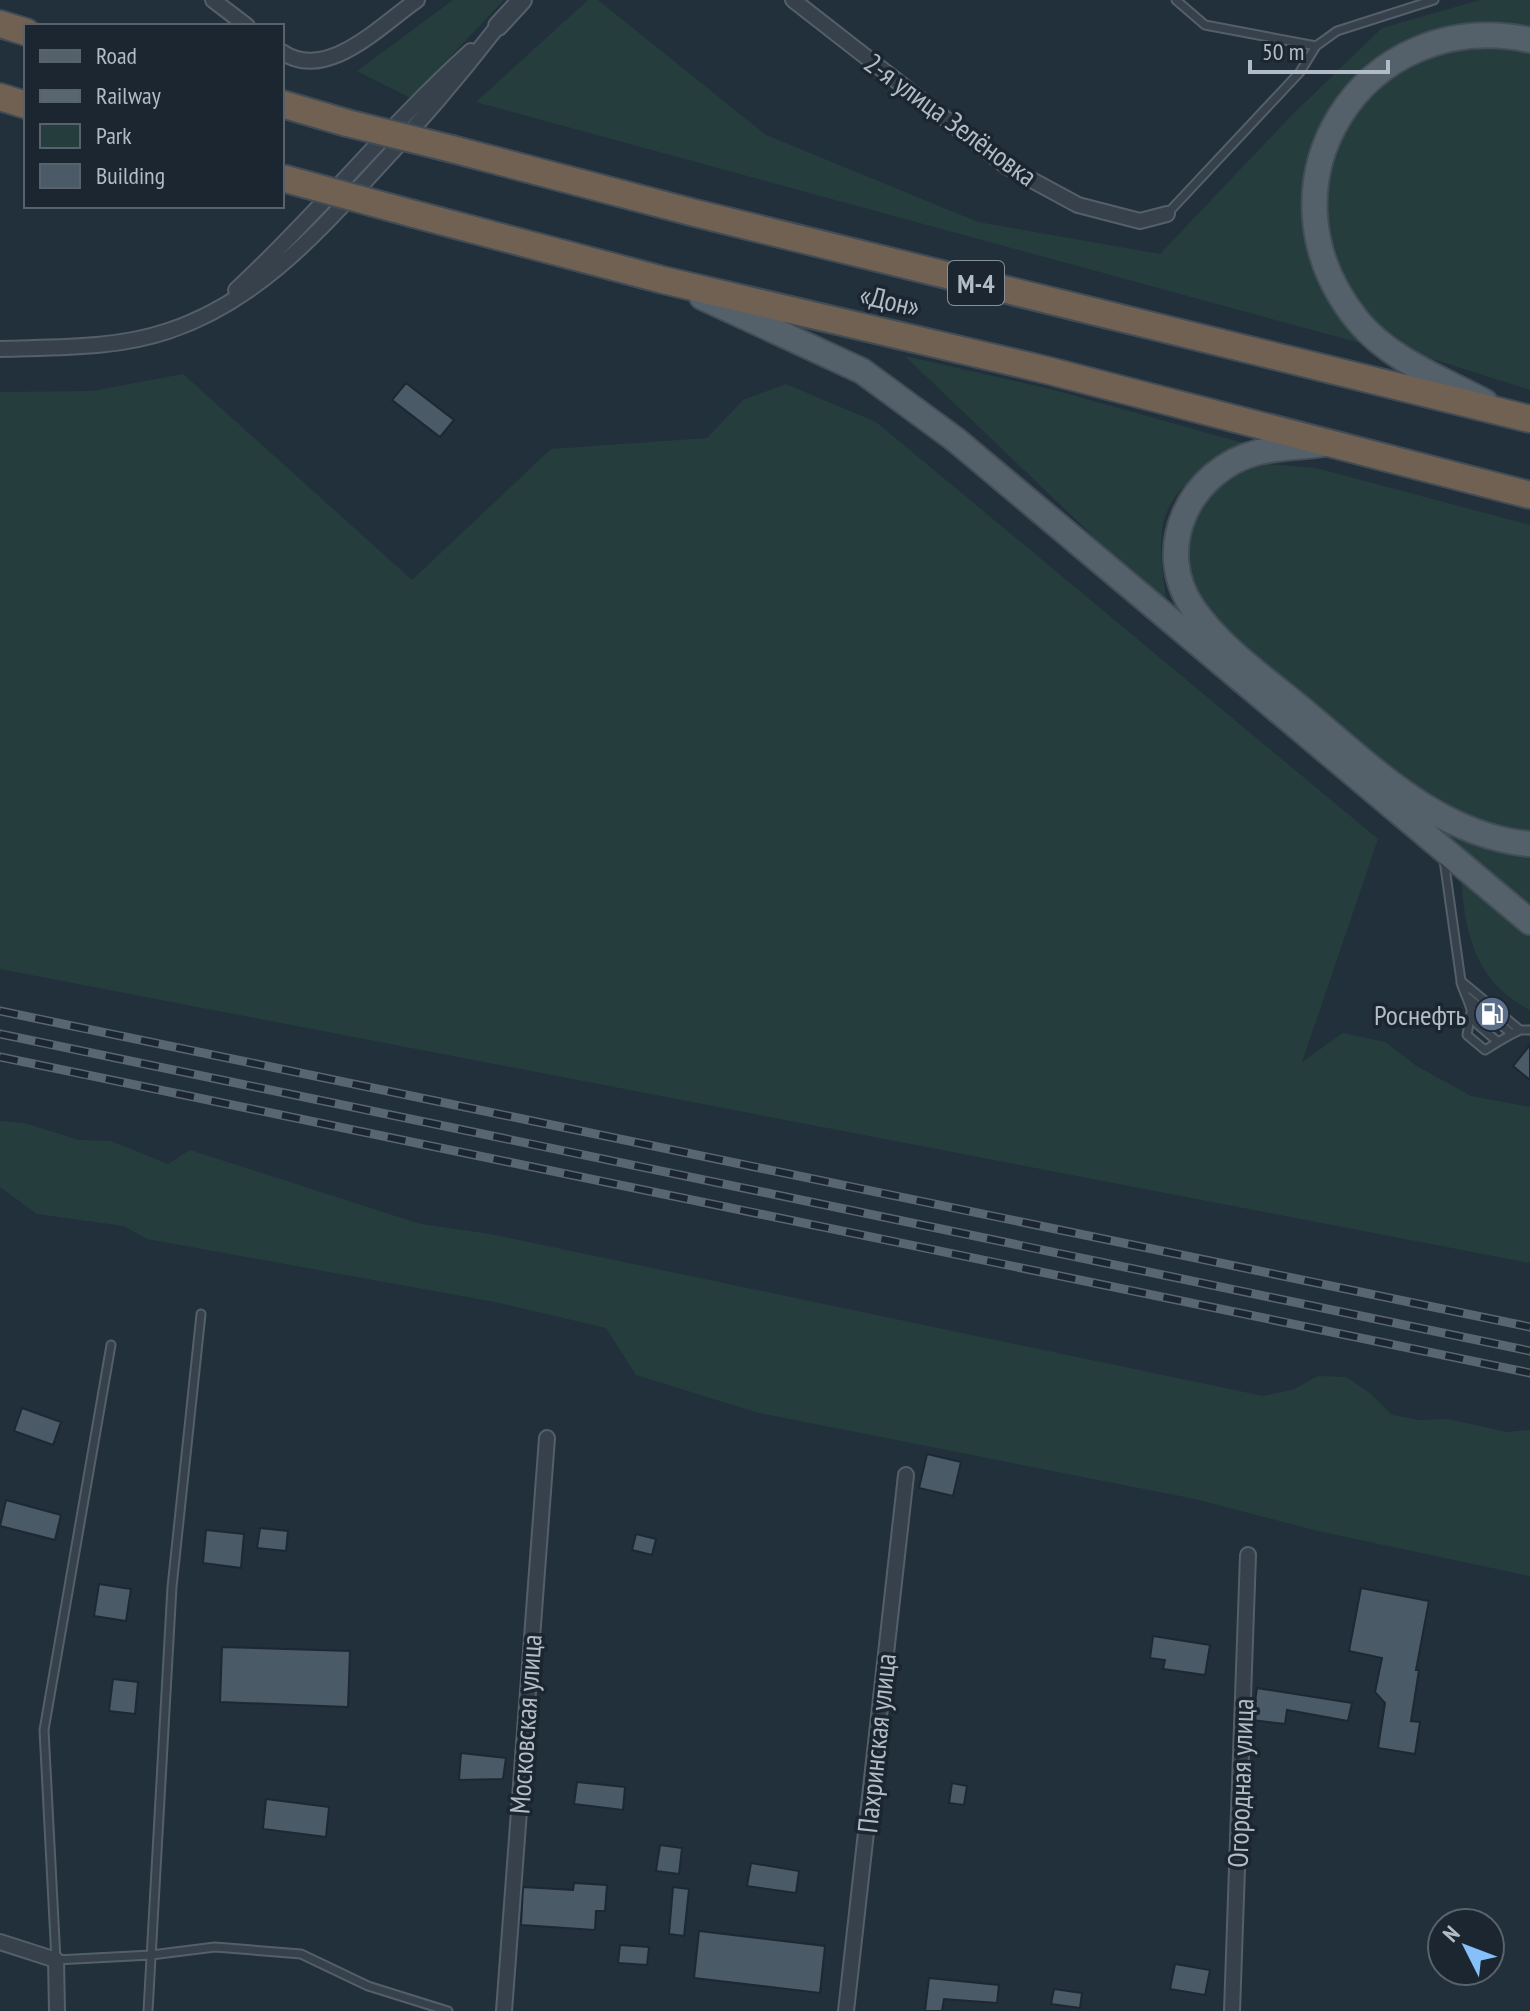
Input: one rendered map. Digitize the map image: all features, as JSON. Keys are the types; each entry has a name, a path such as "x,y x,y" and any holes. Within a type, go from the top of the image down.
{"highway":[{"path":"0,24 24,31"},
{"path":"0,97 24,104"},
{"name":"«Дон»","path":"284,105 737,223 1530,419"},
{"name":"«Дон»","path":"284,179 663,280 1046,370 1530,495"}],"main road":[{"path":"1502,411 1399,356 1360,323 1326,271 1316,238 1313,197 1317,166 1328,135 1354,96 1388,66 1413,51 1463,37 1510,36 1530,40"},
{"path":"663,280 827,353 862,371 913,408 956,440 1530,922"},
{"path":"1332,443 1257,453 1206,482 1187,506 1176,535 1175,562 1181,586 1209,629 1391,784 1463,827 1511,843 1530,844"}],"street":[{"path":"213,0 244,24"},
{"path":"284,53 307,61 329,59 417,0"},
{"path":"0,349 134,340 201,317 268,278 306,245 444,98 498,26 522,0"},
{"name":"2-я улица Зелёновка","path":"793,0 1006,166 1078,205 1140,221 1167,214"},
{"name":"Московская улица","path":"504,2011 547,1438"},
{"name":"Пахринская улица","path":"846,2011 906,1475"},
{"name":"Огородная улица","path":"1232,2011 1248,1555"},
{"path":"0,1942 56,1960 57,2011"}],"lane":[{"path":"1176,0 1205,25 1316,46"},
{"path":"1167,214 1300,72 1316,46 1337,31 1434,0"},
{"path":"1443,850 1461,981 1476,1023 1498,1042"},
{"path":"1461,981 1520,1030"},
{"path":"1466,996 1512,1034"},
{"path":"1471,1010 1467,1035 1485,1050 1520,1030 1530,1030"},
{"path":"148,2011 170,1680 172,1587 201,1314"},
{"path":"111,1345 44,1730 56,1960 151,1955 215,1947 301,1954 368,1986 448,2011"}],"green space":[{"path":"453,0 504,0 411,98 357,71"},
{"path":"588,0 598,0 766,135 978,222 1160,254 1293,114 1382,28 1480,0 1530,0 1530,32 1483,27 1438,33 1397,50 1361,77 1332,111 1312,151 1303,195 1307,243 1323,283 1364,344 476,102"},
{"path":"1448,47 1530,48 1530,390 1414,353 1371,323 1342,282 1322,204 1341,126 1401,66"},
{"path":"905,356 1054,390 1243,443 1194,477 1168,509 1161,549 1168,608"},
{"path":"183,374 412,580 551,449 707,438 743,400 786,384 876,422 1378,839 1302,1062 1343,1033 1385,1042 1415,1065 1471,1096 1530,1107 1530,1263 0,969 0,392 92,391"},
{"path":"1256,463 1316,468 1530,525 1530,834 1500,830 1420,794 1218,626 1190,587 1183,549 1195,505 1228,476"},
{"path":"1441,830 1495,852 1530,854 1530,907"},
{"path":"1461,878 1530,936 1530,1010 1497,986 1485,971 1470,937"},
{"path":"0,1121 24,1123 79,1140 111,1141 168,1164 190,1150 420,1224 490,1234 1263,1396 1292,1390 1318,1376 1346,1377 1371,1394 1392,1415 1419,1420 1448,1419 1507,1432 1530,1430 1530,1576 1318,1531 1195,1499 759,1413 636,1375 606,1328 495,1302 147,1239 124,1226 37,1214 0,1187"}],"building":[{"path":"406,383 454,420 440,437 392,400"},
{"path":"1530,1045 1530,1080 1513,1066"},
{"path":"22,1408 61,1422 53,1445 14,1431"},
{"path":"927,1454 961,1462 953,1496 919,1488"},
{"path":"6,1500 61,1515 55,1540 0,1526"},
{"path":"260,1528 288,1531 286,1551 257,1548"},
{"path":"206,1530 244,1534 241,1568 203,1563"},
{"path":"636,1534 656,1539 652,1555 632,1550"},
{"path":"99,1584 131,1589 126,1621 94,1616"},
{"path":"1361,1588 1429,1601 1416,1670 1419,1670 1411,1721 1420,1722 1415,1754 1378,1748 1385,1703 1375,1692 1382,1658 1349,1651"},
{"path":"1153,1636 1210,1645 1205,1675 1163,1669 1165,1660 1150,1658"},
{"path":"222,1647 350,1651 348,1707 220,1702"},
{"path":"113,1679 138,1682 135,1714 109,1711"},
{"path":"1257,1688 1352,1703 1348,1721 1287,1710 1285,1724 1252,1720"},
{"path":"461,1753 506,1758 503,1779 459,1780"},
{"path":"577,1782 625,1787 623,1810 574,1804"},
{"path":"952,1783 967,1786 964,1805 949,1803"},
{"path":"266,1799 329,1807 326,1837 263,1829"},
{"path":"660,1845 682,1848 679,1874 656,1871"},
{"path":"751,1863 799,1871 796,1893 747,1886"},
{"path":"574,1883 607,1885 605,1911 596,1911 595,1930 521,1925 523,1887 573,1890"},
{"path":"673,1887 689,1889 684,1936 669,1934"},
{"path":"699,1931 825,1946 820,1993 694,1978"},
{"path":"620,1945 649,1947 647,1965 618,1963"},
{"path":"1175,1964 1210,1970 1205,1995 1170,1989"},
{"path":"929,1978 999,1985 997,2003 944,1999 942,2011 925,2011"},
{"path":"1054,1989 1082,1993 1080,2008 1051,2004"}],"railway":[{"path":"0,1011 1530,1327"},
{"path":"0,1034 1530,1351"},
{"path":"0,1057 1530,1373"}],"place":[{"name":"Роснефть","path":"1492,1014"}]}
